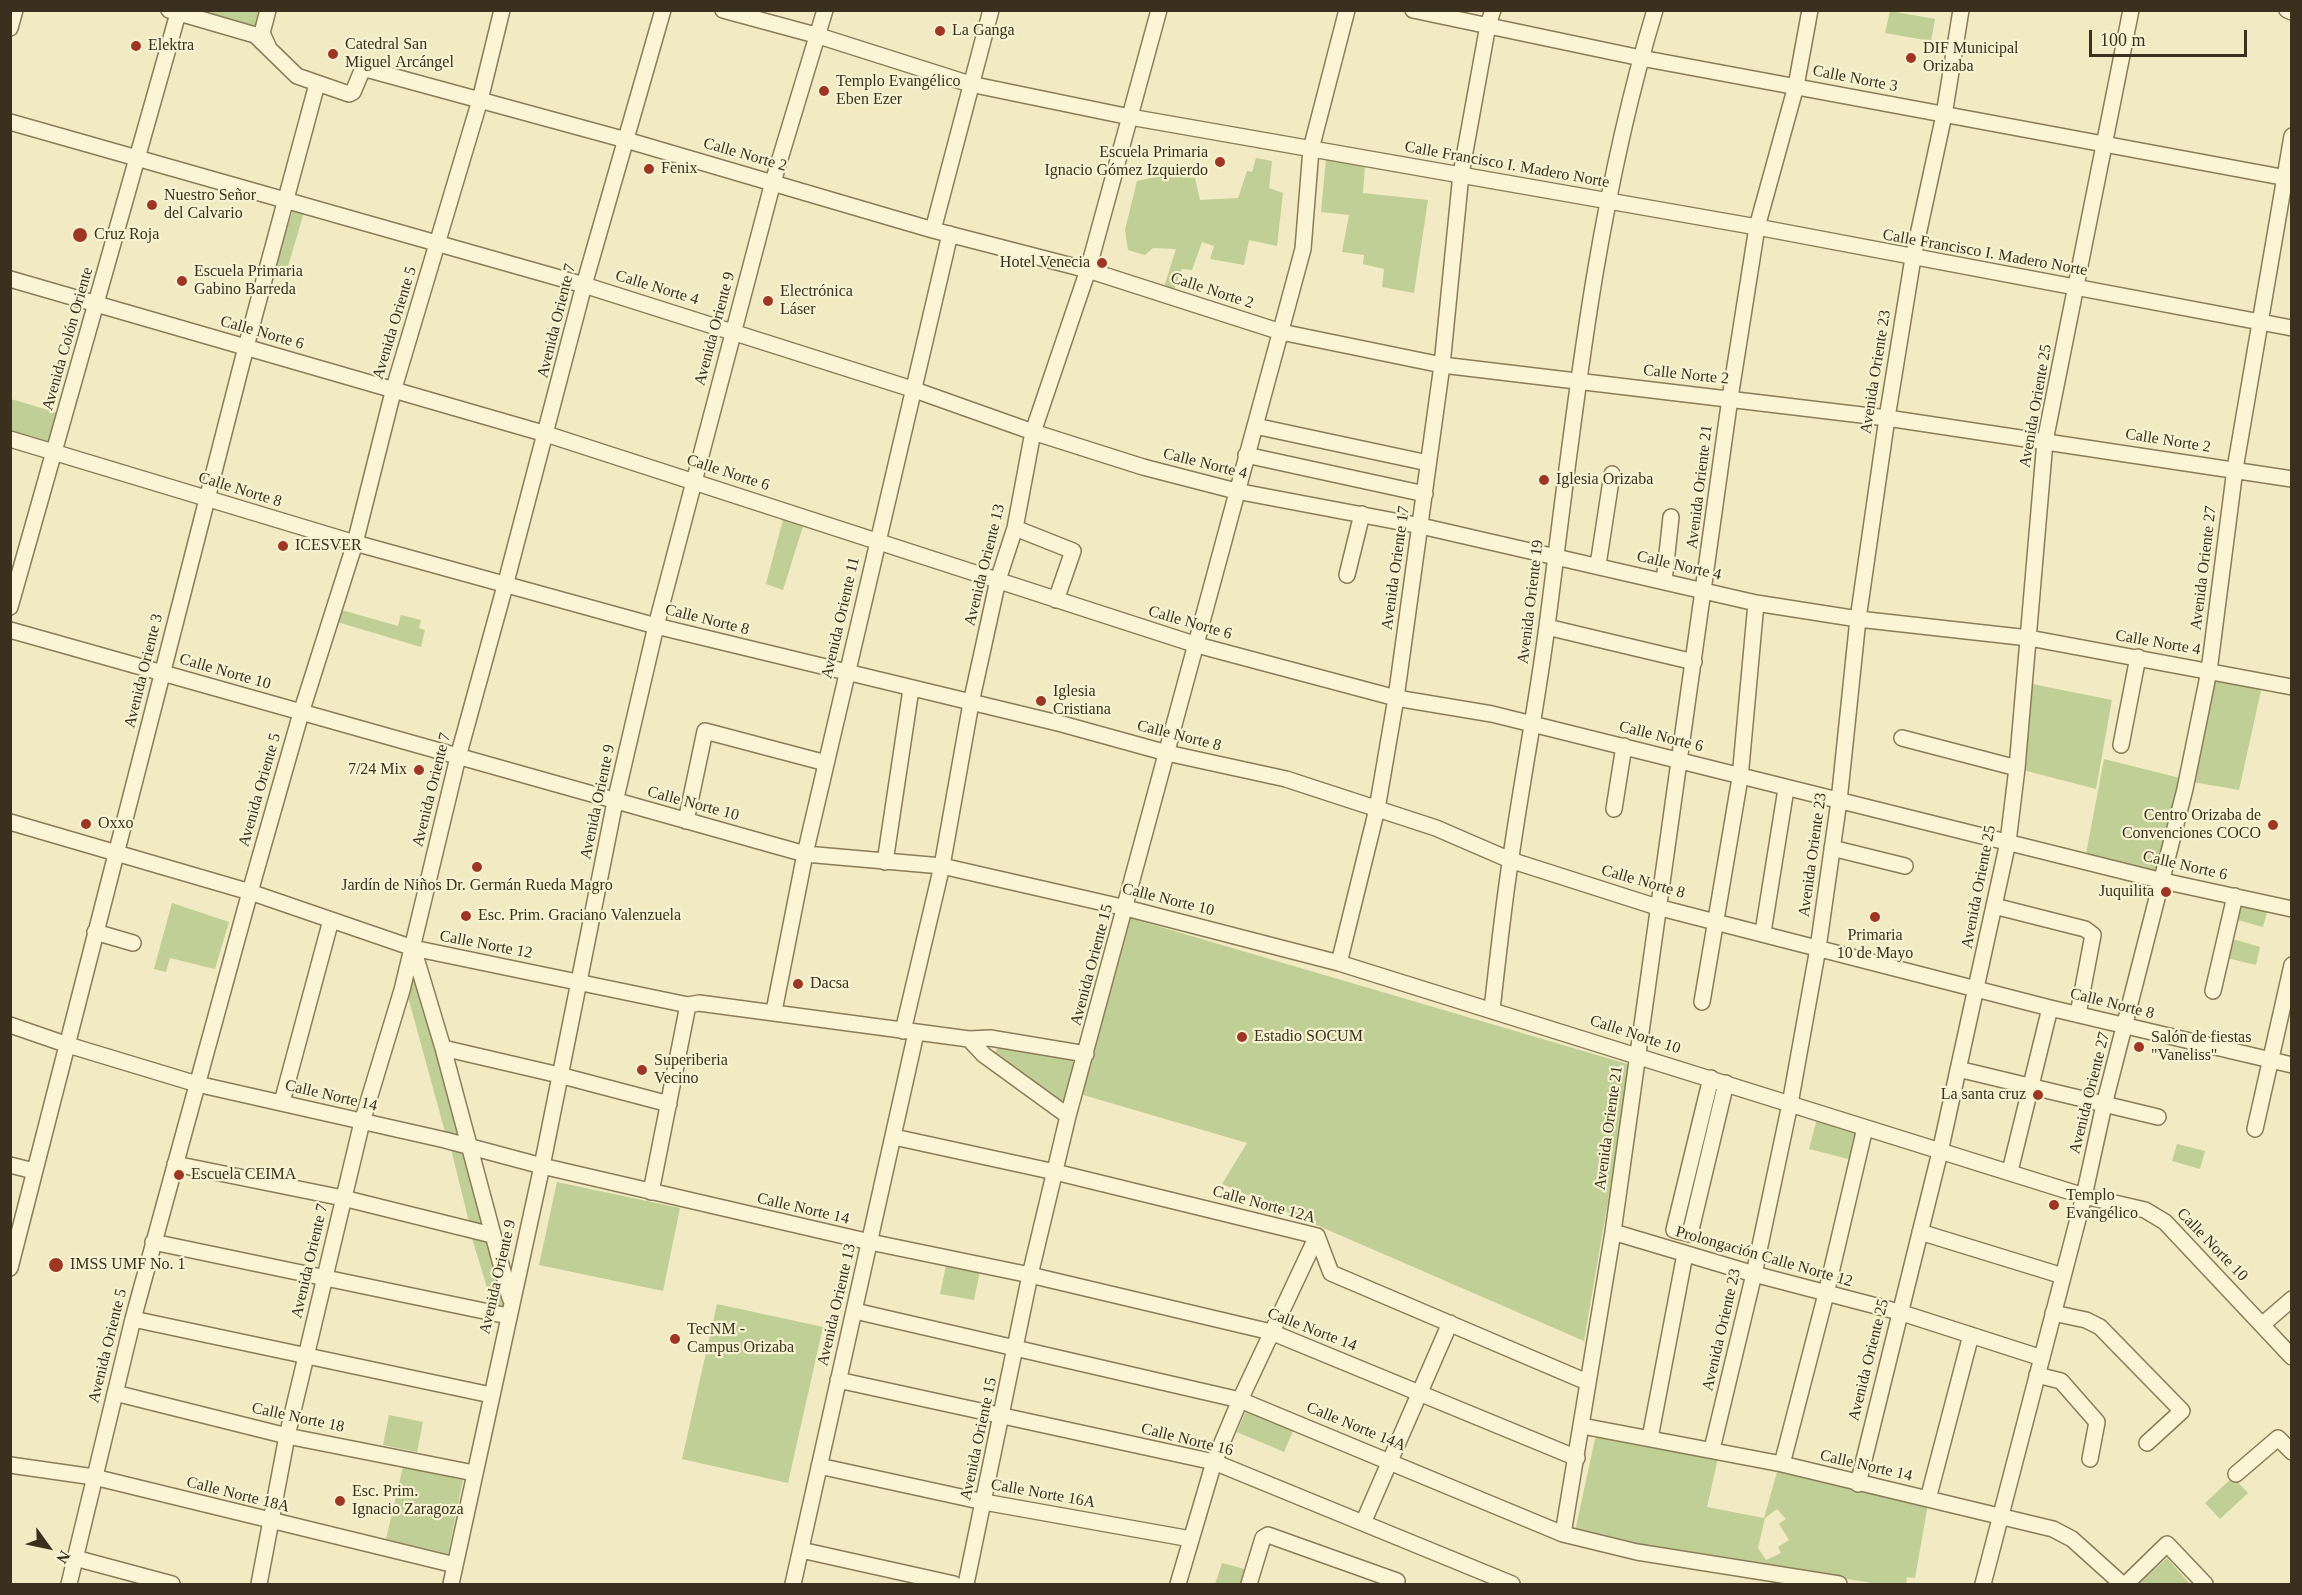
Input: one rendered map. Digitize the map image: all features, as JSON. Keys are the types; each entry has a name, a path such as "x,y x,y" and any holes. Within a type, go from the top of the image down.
{"street":[{"path":"10,28 15,10"},
{"path":"268,10 262,33 268,46"},
{"name":"Avenida Oriente 5","path":"69,1584 114,1393 153,1242 301,713 355,543 394,388 480,100 502,10"},
{"name":"Avenida Oriente 7","path":"259,1584 287,1436 362,1122 413,948 458,757 506,586 584,285 663,10"},
{"name":"Calle Francisco I. Madero Norte","path":"723,10 819,36 970,84 1130,117 1461,174 2292,328"},
{"name":"Avenida Oriente 9","path":"451,1584 542,1166 615,802 656,626 773,182 825,10"},
{"path":"933,230 991,10"},
{"name":"Avenida Oriente 13","path":"793,1584 894,1137 910,1032 971,703 998,580 1015,528 1033,432 1088,270 1159,10"},
{"name":"Avenida Oriente 15","path":"966,1584 1030,1275 1068,1116 1303,249 1311,149 1347,10"},
{"name":"Calle Norte 3","path":"1413,10 1491,18 1641,58 2288,178"},
{"name":"Avenida Oriente 19","path":"1492,1009 1510,860 1547,627 1577,382 1607,201 1641,58 1655,10"},
{"name":"Avenida Oriente 21","path":"1563,1534 1613,1232 1636,1077 1636,1054 1657,907 1705,591 1730,398 1757,228 1796,86 1810,10"},
{"name":"Avenida Oriente 23","path":"1712,1449 1754,1274 1790,1104 1818,948 1839,801 1858,619 1887,418 1913,258 1944,115 1961,10"},
{"name":"Avenida Oriente 25","path":"1858,1484 1940,1152 2008,842 2029,638 2045,441 2131,10"},
{"path":"2287,10 2292,12"},
{"name":"Calle Norte 2","path":"176,11 255,35 297,76 349,94 353,92 361,74 366,69 626,140 933,230 1088,270 1281,332 1442,365 1887,418 2292,479"},
{"name":"Avenida Colón Oriente","path":"10,608 137,159 176,11"},
{"name":"Avenida Oriente 17","path":"1339,963 1377,809 1396,698 1442,365 1461,174 1491,18"},
{"name":"Avenida Oriente 3","path":"10,1268 246,347 317,84"},
{"name":"Calle Norte 4","path":"10,122 584,285 733,330 1143,467 1236,491 1421,526 1756,603 1858,619 2029,638 2292,687"},
{"name":"Avenida Oriente 27","path":"1983,1584 2084,1196 2104,1105 2185,789 2208,670 2235,469 2288,178 2292,136"},
{"name":"Avenida Oriente 11","path":"774,1011 805,854 876,542 950,234"},
{"name":"Calle Norte 6","path":"10,279 394,388 546,434 1197,645 1396,698 1532,724 1679,760 1740,778 2163,881 2292,909"},
{"path":"1255,426 1428,463"},
{"name":"Calle Norte 8","path":"10,439 355,543 656,626 1167,753 1286,779 1436,828 1510,860 1657,907 1763,932 2050,1008 2292,1065"},
{"path":"1246,455 1425,494"},
{"path":"1598,565 1612,474"},
{"path":"1347,575 1362,514"},
{"path":"1664,581 1671,517"},
{"path":"1015,528 1073,551 1056,600"},
{"path":"1702,1002 1740,778 1756,603"},
{"path":"1547,627 1694,662"},
{"name":"Calle Norte 10","path":"10,630 805,854 942,866 1126,908 1339,963 1636,1054 1940,1152 2084,1196 2145,1210 2156,1215 2264,1324 2292,1356"},
{"path":"2121,745 2138,657"},
{"path":"885,862 911,688"},
{"path":"687,821 705,731 826,763"},
{"path":"1902,738 2017,768"},
{"path":"1614,809 1624,746"},
{"path":"1763,932 1786,789"},
{"name":"Calle Norte 12","path":"10,822 250,892 413,948 688,1005 699,1003 774,1011 910,1032 969,1039 990,1038 1086,1054"},
{"path":"1832,848 1905,866"},
{"path":"2212,992 2235,896"},
{"path":"1994,906 2085,929 2093,935 2078,1014"},
{"path":"282,1102 331,920"},
{"path":"95,932 133,943"},
{"path":"153,1242 325,1277 510,1308 443,1048 413,948"},
{"path":"2255,1129 2292,965"},
{"path":"651,1192 688,1005"},
{"path":"2010,1172 2050,1008"},
{"name":"Calle Norte 14","path":"10,1025 197,1084 468,1146 651,1192 870,1242 1030,1275 1271,1332 1577,1458"},
{"path":"984,1055 990,1038"},
{"path":"969,1039 984,1055 1068,1116"},
{"path":"443,1048 560,1075 669,1104"},
{"path":"1959,1069 2158,1117"},
{"path":"1711,1078 1698,1166 1726,1083"},
{"path":"1782,1464 1826,1294 1865,1128"},
{"name":"Calle Norte 12A","path":"894,1137 1055,1172 1317,1236 1331,1273 1587,1382"},
{"path":"175,1164 343,1198 492,1234"},
{"path":"10,1165 34,1171"},
{"name":"Prolongación Calle Norte 12","path":"1613,1232 1754,1274 1899,1312 2042,1358"},
{"path":"1920,1232 2063,1276"},
{"path":"1178,1584 1214,1462 1240,1400 1317,1236"},
{"path":"1650,1438 1685,1254"},
{"path":"2264,1324 2292,1299"},
{"name":"Calle Norte 14A","path":"855,1311 1240,1400 1563,1534 1637,1552 1829,1584"},
{"path":"2053,1313 2086,1320 2100,1327 2182,1411 2147,1443"},
{"path":"133,1319 491,1395"},
{"path":"1363,1523 1450,1323"},
{"path":"1928,1499 1971,1335"},
{"path":"2037,1375 2061,1381 2097,1422 2090,1459"},
{"name":"Calle Norte 16","path":"838,1380 1214,1462 1512,1584"},
{"name":"Calle Norte 18","path":"114,1393 287,1436 474,1473"},
{"name":"Calle Norte 14","path":"1582,1426 1782,1464 2053,1529 2072,1539 2124,1584 2167,1544 2205,1584"},
{"path":"2236,1474 2278,1438 2292,1452"},
{"name":"Calle Norte 18A","path":"10,1465 94,1478 455,1565"},
{"name":"Calle Norte 16A","path":"819,1466 984,1502 1191,1539"},
{"path":"1249,1584 1264,1535 1397,1581 1396,1584"},
{"path":"801,1550 954,1584"},
{"path":"75,1557 172,1584"}],"green space":[{"path":"189,10 265,11 259,30"},
{"path":"1890,11 1935,19 1931,41 1885,33"},
{"path":"1256,158 1272,161 1269,188 1283,193 1277,246 1249,240 1244,265 1210,259 1214,246 1202,242 1192,270 1182,269 1174,290 1164,287 1176,249 1153,248 1145,255 1128,250 1125,230 1137,181 1160,176 1195,178 1200,200 1238,198 1247,171 1252,172"},
{"path":"1326,159 1365,165 1363,193 1428,200 1414,293 1382,287 1384,269 1363,264 1364,255 1342,252 1349,215 1321,212"},
{"path":"294,206 305,209 286,273 275,269"},
{"path":"11,399 58,413 48,446 11,434"},
{"path":"784,516 804,523 783,590 766,584"},
{"path":"338,609 398,626 401,615 421,620 419,628 425,630 421,647 334,621"},
{"path":"2216,676 2262,686 2239,790 2193,782"},
{"path":"2032,684 2112,700 2096,789 2023,770"},
{"path":"2104,759 2180,778 2160,865 2154,871 2086,854"},
{"path":"2240,902 2268,909 2263,927 2234,919"},
{"path":"172,903 229,922 215,969 170,958 166,972 154,969"},
{"path":"1130,918 1631,1065 1584,1341 1222,1184 1247,1143 1080,1094"},
{"path":"2233,939 2260,947 2256,965 2227,958"},
{"path":"414,974 460,1135 445,1132 407,993"},
{"path":"1000,1046 1072,1059 1075,1067 1067,1098 1060,1102 994,1053"},
{"path":"1817,1119 1859,1132 1852,1160 1809,1149"},
{"path":"2177,1144 2205,1151 2200,1169 2172,1161"},
{"path":"451,1149 465,1152 483,1225 469,1222"},
{"path":"557,1182 680,1208 663,1291 539,1265"},
{"path":"471,1235 485,1238 505,1304 501,1309 493,1307"},
{"path":"946,1265 980,1271 974,1300 940,1294"},
{"path":"717,1304 823,1327 788,1483 682,1459"},
{"path":"1246,1411 1293,1431 1284,1452 1237,1432"},
{"path":"389,1415 423,1422 417,1452 383,1445"},
{"path":"1602,1434 1718,1458 1707,1507 1764,1518 1777,1472 1928,1504 1915,1578 1907,1577 1906,1584 1879,1584 1625,1544 1575,1531 1595,1439","holes":["1777,1509 1786,1519 1779,1524 1789,1540 1778,1547 1781,1553 1766,1560 1758,1548 1765,1518"]},
{"path":"403,1467 463,1480 448,1554 386,1539"},
{"path":"2233,1477 2248,1493 2220,1519 2205,1503"},
{"path":"2167,1558 2190,1584 2138,1584"},
{"path":"1222,1563 1248,1570 1243,1584 1215,1584"}],"place":[{"name":"La Ganga","path":"940,31"},
{"name":"Elektra","path":"136,46"},
{"name":"Catedral San Miguel Arcángel","path":"333,54"},
{"name":"DIF Municipal Orizaba","path":"1911,58"},
{"name":"Templo Evangélico Eben Ezer","path":"824,91"},
{"name":"Escuela Primaria Ignacio Gómez Izquierdo","path":"1220,162"},
{"name":"Fenix","path":"649,169"},
{"name":"Nuestro Señor del Calvario","path":"152,205"},
{"name":"Cruz Roja","path":"80,235"},
{"name":"Hotel Venecia","path":"1102,263"},
{"name":"Escuela Primaria Gabino Barreda","path":"182,281"},
{"name":"Electrónica Láser","path":"768,301"},
{"name":"Iglesia Orizaba","path":"1544,480"},
{"name":"ICESVER","path":"283,546"},
{"name":"Iglesia Cristiana","path":"1041,701"},
{"name":"7/24 Mix","path":"419,770"},
{"name":"Oxxo","path":"86,824"},
{"name":"Centro Orizaba de Convenciones COCO","path":"2273,825"},
{"name":"Jardín de Niños Dr. Germán Rueda Magro","path":"477,867"},
{"name":"Juquilita","path":"2166,892"},
{"name":"Esc. Prim. Graciano Valenzuela","path":"466,916"},
{"name":"Primaria 10 de Mayo","path":"1875,917"},
{"name":"Dacsa","path":"798,984"},
{"name":"Estadio SOCUM","path":"1242,1037"},
{"name":"Salón de fiestas \"Vaneliss\"","path":"2139,1047"},
{"name":"Superiberia Vecino","path":"642,1070"},
{"name":"La santa cruz","path":"2038,1095"},
{"name":"Escuela CEIMA","path":"179,1175"},
{"name":"Templo Evangélico","path":"2054,1205"},
{"name":"IMSS UMF No. 1","path":"56,1265"},
{"name":"TecNM - Campus Orizaba","path":"675,1339"},
{"name":"Esc. Prim. Ignacio Zaragoza","path":"340,1501"}]}
